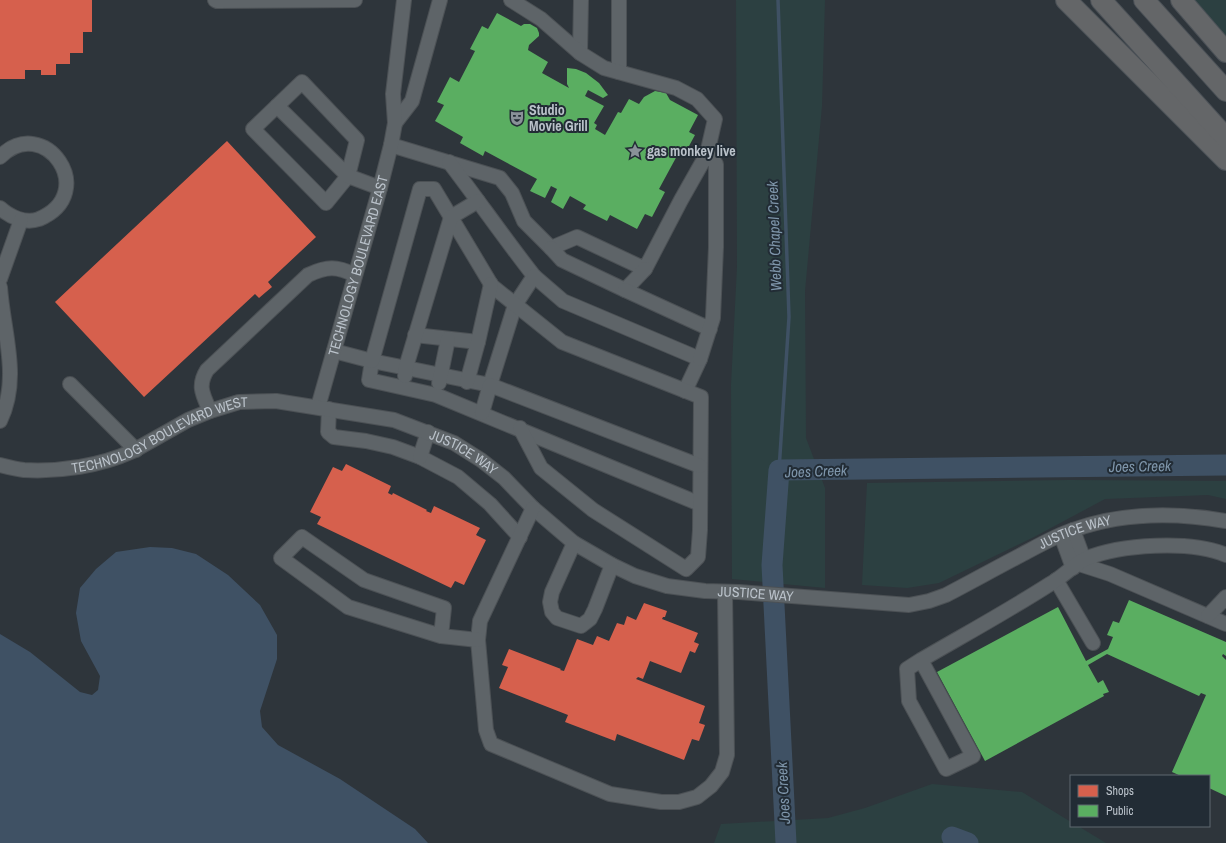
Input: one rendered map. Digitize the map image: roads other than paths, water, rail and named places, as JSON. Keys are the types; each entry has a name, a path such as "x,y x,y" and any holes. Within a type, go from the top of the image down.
{"highway":[{"path":"1066,0 1226,160"},
{"path":"1102,0 1226,138"},
{"path":"1144,0 1226,91"},
{"path":"1181,0 1226,52"}],"street":[{"path":"215,0 217,2 355,0"},
{"name":"TECHNOLOGY BOULEVARD EAST","path":"404,0 393,94 395,123 380,188 334,351 324,408 328,432 334,437 366,441 393,447 420,457"},
{"name":"TECHNOLOGY BOULEVARD EAST","path":"395,123 412,101 440,0"},
{"path":"511,0 541,19 580,53 604,68 676,88 697,99 715,119 707,154 645,269 625,290"},
{"path":"580,53 581,0"},
{"path":"619,0 619,72"},
{"path":"302,82 358,140 348,176 326,203 253,129 302,82"},
{"path":"277,106 348,176 380,188"},
{"path":"0,208 7,214 21,220 36,220 50,214 60,204 66,190 66,175 60,161 50,150 36,144 21,144 7,150 1,155"},
{"path":"390,145 500,178 512,193 524,221 562,260 710,329"},
{"path":"685,391 700,359 713,318 716,247 716,164 707,154"},
{"path":"449,162 496,228 534,276 563,301 700,359"},
{"path":"520,428 541,468 593,510 686,568 698,556 700,530 700,504 700,397 562,342 491,284 434,189 420,189 372,360 369,380 436,395 520,428 700,504"},
{"path":"404,387 406,367 451,217 478,201"},
{"path":"0,279 21,220"},
{"path":"551,248 577,237 645,269"},
{"path":"210,411 202,390 202,383 207,370 308,275 320,269 332,268 344,270 355,275"},
{"path":"482,413 515,305 534,276"},
{"path":"466,382 478,342 491,284"},
{"path":"0,287 10,364 10,389 0,421"},
{"path":"415,335 478,342"},
{"path":"436,395 448,339"},
{"path":"334,351 440,374 466,382 490,386 700,466"},
{"path":"70,384 136,450"},
{"name":"TECHNOLOGY BOULEVARD WEST","path":"0,465 24,470 86,466 136,450 188,420 239,402 276,401 324,408"},
{"name":"JUSTICE WAY","path":"324,408 394,420 454,443 481,460 504,478 533,508 574,543 612,565 635,576 667,586 725,592 909,605 929,601 946,595 1067,532 1095,523 1126,517 1157,514 1186,515 1226,521"},
{"path":"428,432 420,457 458,477 490,504 520,537"},
{"path":"533,508 480,621 478,640 486,730 491,744 610,794 661,802 679,802 697,797 711,786 722,772 727,755 725,592"},
{"path":"1067,532 1079,564"},
{"path":"441,636 444,608 364,580 302,537 281,558 348,607 441,636 478,640"},
{"path":"574,543 552,592 550,602 552,612 557,618 581,626 590,619 612,565"},
{"path":"921,660 973,756 946,769 909,701 907,669 921,660 1056,580 1079,564 1112,551 1142,547 1180,546 1217,551 1226,555"},
{"path":"1079,564 1110,574 1226,624"},
{"path":"1056,580 1093,643"},
{"path":"1208,616 1226,597"}],"water":[{"path":"150,547 172,548 196,554 228,575 260,605 277,635 277,659 260,711 262,727 278,745 340,779 415,829 428,843 0,843 0,634 30,652 80,692 92,695 98,690 100,676 81,641 76,613 80,588 96,569 116,552"}],"waterway":[{"name":"Webb Chapel Creek","path":"778,0 789,317 779,470"},
{"name":"Joes Creek","path":"786,843 772,565 779,470 1226,465"},
{"path":"952,837 968,843"}],"place":[{"name":"Studio Movie Grill","path":"517,118"},
{"name":"gas monkey live","path":"635,151"}]}
